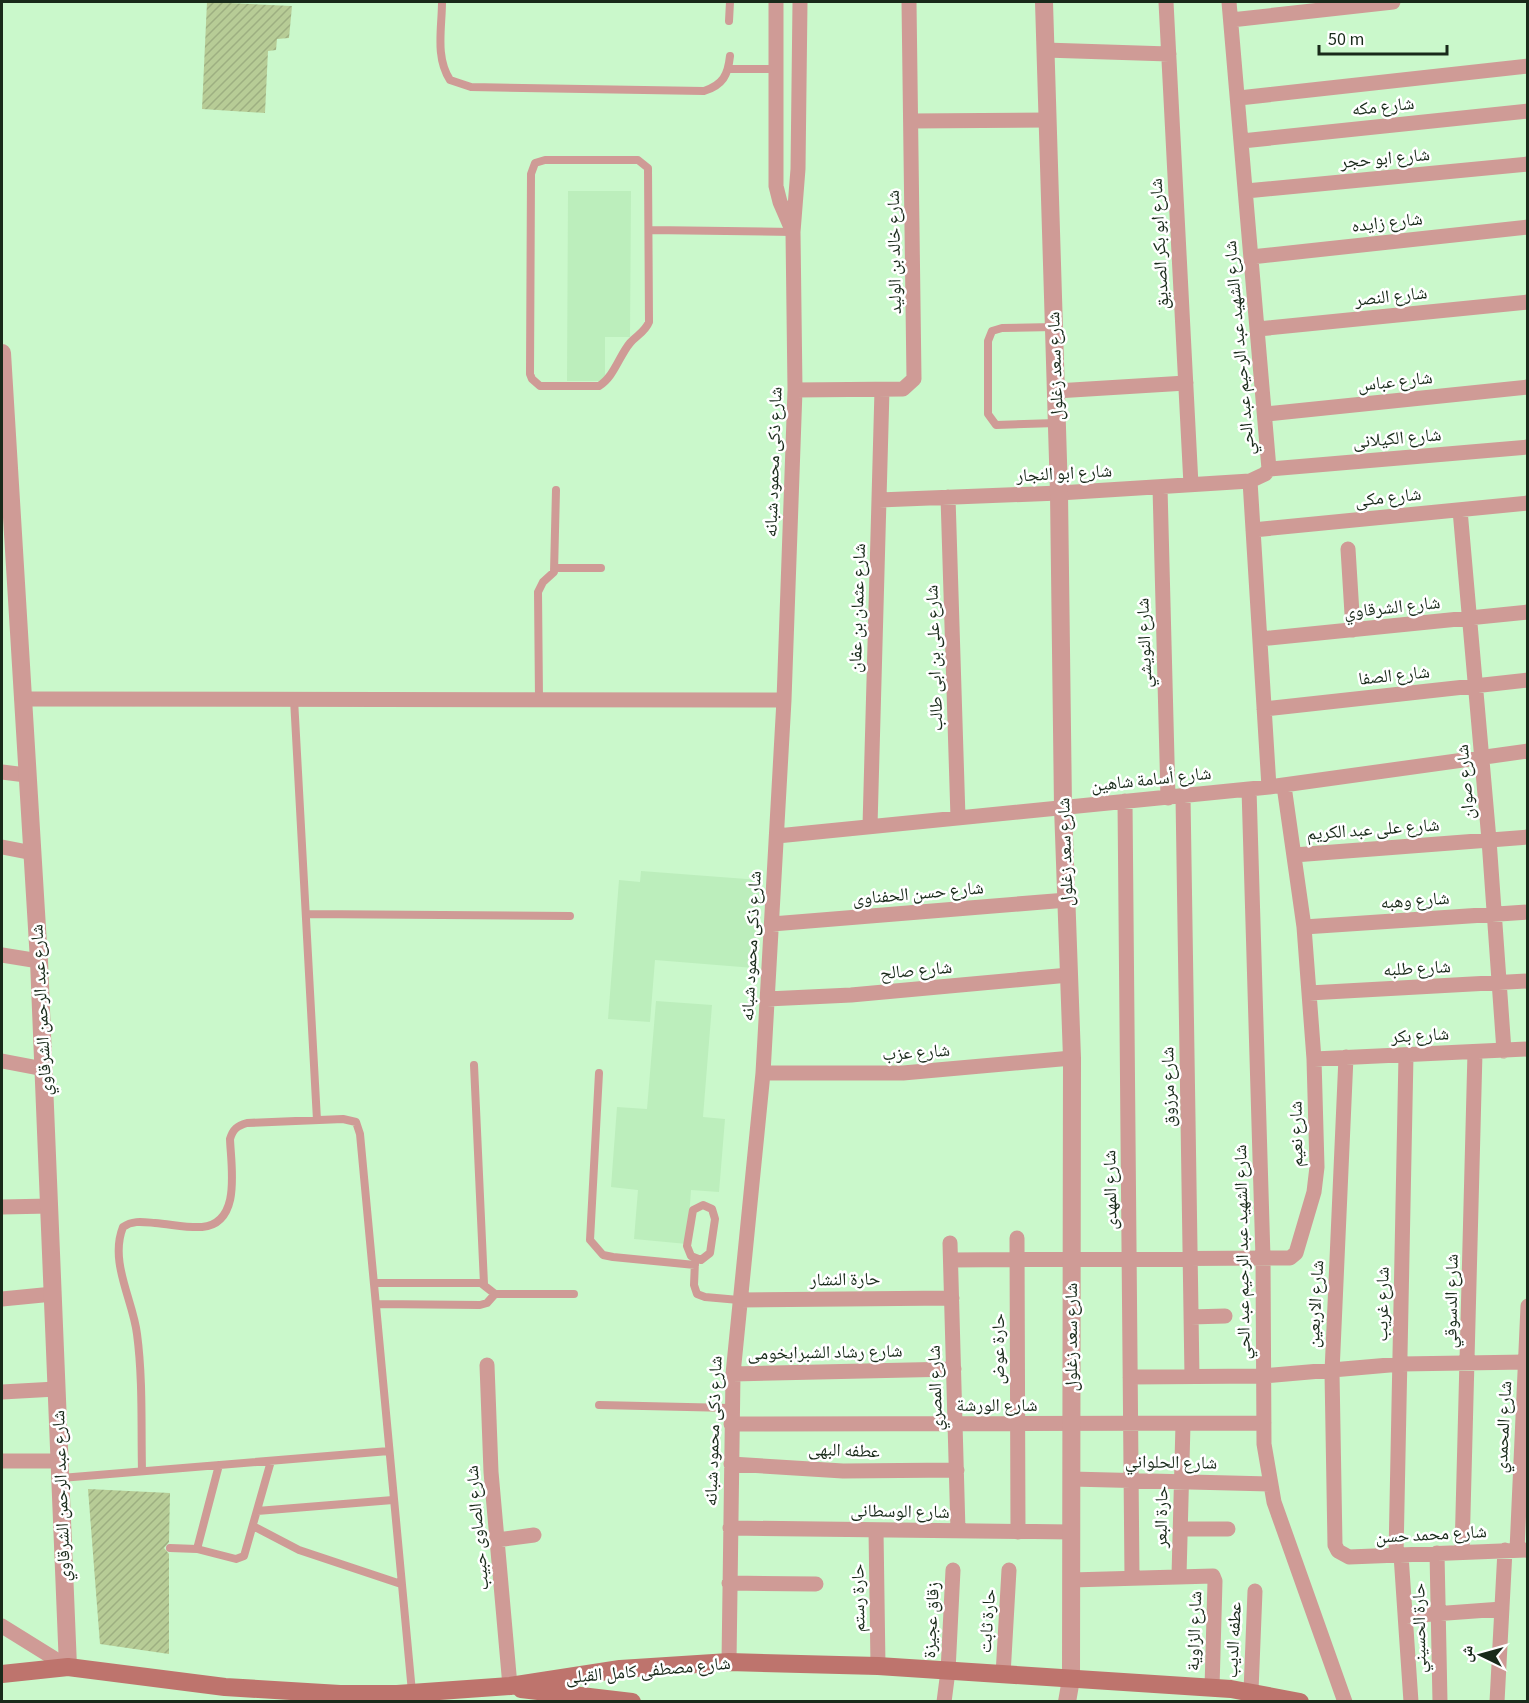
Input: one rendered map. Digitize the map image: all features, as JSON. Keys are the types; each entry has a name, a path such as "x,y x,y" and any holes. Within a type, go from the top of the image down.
{"main road":[{"name":"شارع مصطفى كامل القبلى","path":"2,1674 69,1667 260,1690 340,1694 412,1694 510,1686 620,1670 729,1662 878,1666 1212,1688 1251,1691 1281,1699 1300,1701"},
{"path":"510,1686 549,1694 632,1701"}],"street":[{"name":"شارع ذكى محمود شبانه","path":"776,2 776,186 785,218 794,232"},
{"name":"شارع ذكى محمود شبانه","path":"729,1662 731,1408 739,1300 763,1073 784,700 795,390 794,232 798,169 800,2"},
{"name":"شارع خالد بن الوليد","path":"795,390 903,389 914,379 909,2"},
{"name":"شارع سعد زغلول","path":"1044,2 1059,493 1063,807 1072,1058 1071,1679 1067,1701"},
{"name":"شارع ابو بكر الصديق","path":"1166,2 1191,485"},
{"name":"شارع الشهيد عبد الرحيم عبد الحي","path":"1229,2 1266,414 1269,469 1265,474 1250,480 1264,709 1276,787"},
{"path":"1231,20 1393,2"},
{"path":"1045,50 1169,54"},
{"path":"1239,98 1527,66"},
{"name":"شارع مكه","path":"1242,141 1527,111"},
{"path":"911,121 1047,120"},
{"name":"شارع ابو حجر","path":"1246,191 1527,164"},
{"name":"شارع زايده","path":"1251,256 1527,226"},
{"name":"شارع النصر","path":"1258,329 1527,302"},
{"name":"شارع عبد الرحمن الشرقاوي","path":"2,353 39,961 69,1667"},
{"path":"1056,391 1186,383"},
{"name":"شارع عباس","path":"1266,414 1527,387"},
{"name":"شارع عثمان بن عفان","path":"870,826 882,390"},
{"name":"شارع الكيلانى","path":"1269,469 1527,447"},
{"name":"شارع ابو النجار","path":"879,500 1059,493 1250,480"},
{"name":"شارع النويشي","path":"1160,487 1176,797"},
{"name":"شارع على بن ابى طالب","path":"948,498 958,818"},
{"name":"شارع مكى","path":"1253,530 1527,503"},
{"name":"شارع صوان","path":"1460,510 1490,840 1504,1050"},
{"path":"1348,549 1353,630"},
{"name":"شارع الشرقاوي","path":"1260,639 1527,612"},
{"name":"شارع الصفا","path":"1264,709 1527,680"},
{"path":"22,699 784,700"},
{"name":"شارع أسامة شاهين","path":"777,836 1276,787 1527,751"},
{"path":"2,772 26,775"},
{"name":"شارع نعيم","path":"951,1260 1290,1258 1296,1253 1314,1192 1317,1167 1314,1059 1304,927 1294,855 1276,787"},
{"name":"شارع الشهيد عبد الرحيم عبد الحي","path":"1249,789 1263,1258 1264,1423 1270,1484 1345,1701"},
{"name":"شارع مرزوق","path":"1176,797 1192,1377"},
{"name":"شارع المهدى","path":"1125,801 1131,1259 1132,1578"},
{"name":"شارع على عبد الكريم","path":"1294,855 1527,837"},
{"path":"2,848 33,853"},
{"name":"شارع حسن الحفناوى","path":"772,924 1067,900"},
{"name":"شارع وهبه","path":"1304,927 1527,912"},
{"path":"2,955 39,961"},
{"name":"شارع صالح","path":"767,999 851,995 1069,975"},
{"name":"شارع طلبه","path":"1309,993 1527,981"},
{"name":"شارع بكر","path":"1314,1059 1527,1049"},
{"name":"شارع الدسوقي","path":"1462,1552 1469,1361 1475,1052"},
{"name":"شارع غريب","path":"1406,1055 1398,1555 1406,1616 1412,1701"},
{"name":"شارع عزب","path":"763,1073 903,1073 1072,1058"},
{"name":"شارع الاربعين","path":"1338,1551 1334,1539 1332,1372 1346,1058"},
{"path":"2,1061 44,1069"},
{"path":"2,1207 50,1206"},
{"name":"حارة عوض","path":"1017,1238 1018,1532"},
{"name":"شارع المصري","path":"950,1243 958,1531"},
{"path":"2,1299 53,1294"},
{"name":"حارة النشار","path":"739,1300 952,1298"},
{"name":"شارع المحمدي","path":"1497,1701 1502,1609 1516,1550 1527,1362 1527,1306"},
{"path":"1191,1317 1225,1316"},
{"path":"1130,1377 1263,1376 1332,1372 1401,1364 1469,1361 1527,1362"},
{"name":"شارع الصاوى حبيب","path":"488,1365 490,1456 510,1686"},
{"name":"شارع رشاد الشبرابخومى","path":"733,1374 954,1369"},
{"path":"2,1392 56,1389"},
{"name":"شارع الورشة","path":"731,1425 1264,1423"},
{"name":"حارة البعر","path":"1179,1576 1183,1424"},
{"path":"2,1461 59,1470"},
{"name":"عطفه البهى","path":"731,1464 843,1471 957,1470"},
{"name":"شارع الحلواني","path":"1071,1479 1270,1484"},
{"name":"شارع الوسطانى","path":"730,1528 1071,1532"},
{"path":"1180,1529 1228,1529"},
{"name":"حارة رستم","path":"876,1530 878,1666"},
{"path":"497,1540 534,1535"},
{"name":"شارع محمد حسن","path":"1338,1551 1349,1557 1516,1550"},
{"name":"حارة الحسيني","path":"1437,1553 1440,1701"},
{"name":"زقاق عجيزة","path":"944,1701 948,1671 953,1570"},
{"name":"حارة ثابت","path":"1002,1675 1010,1570"},
{"path":"1071,1580 1179,1576"},
{"name":"شارع الزاوية","path":"1179,1576 1213,1576 1215,1581 1212,1688"},
{"path":"729,1583 816,1584"},
{"name":"عطفه الديب","path":"1251,1691 1255,1591"},
{"path":"1406,1616 1502,1609"},
{"path":"2,1626 69,1667"}],"lane":[{"path":"442,2 441,59 450,80 459,85 704,91 723,81 729,69 730,56"},
{"path":"729,21 730,2"},
{"path":"729,69 777,69"},
{"path":"632,160 644,163 649,174 650,230 650,316 644,331 627,346 606,381 599,386 536,384 530,374 531,174 535,164 540,161 632,160"},
{"path":"650,230 794,232"},
{"path":"1053,327 1002,328 992,332 988,341 988,414 996,425 1056,423"},
{"path":"539,699 538,592 543,582 551,576 554,568 555,490"},
{"path":"554,568 601,568"},
{"path":"294,698 317,1120"},
{"path":"306,914 570,916"},
{"path":"474,1065 483,1284"},
{"path":"599,1073 590,1240 603,1255 695,1262 706,1258 711,1248 714,1214 712,1209 703,1204 693,1210 687,1246 695,1262 694,1285 697,1294 705,1298 739,1300"},
{"path":"142,1471 138,1346 134,1318 121,1272 120,1239 123,1227 136,1221 201,1227 210,1225 228,1210 231,1197 230,1139 232,1131 238,1125 350,1119 359,1127 412,1694"},
{"path":"374,1283 483,1284 495,1294 574,1294"},
{"path":"375,1304 480,1305 487,1303 495,1294"},
{"path":"599,1405 731,1408"},
{"path":"59,1470 142,1471 388,1451"},
{"path":"170,1548 197,1549 240,1558 246,1552 271,1461"},
{"path":"197,1549 219,1465"},
{"path":"257,1511 393,1500"},
{"path":"253,1526 299,1550 401,1584"}],"shaded area":[{"path":"568,191 631,191 630,337 605,337 605,381 567,381"},
{"path":"641,871 760,880 754,968 655,960 650,1022 608,1019 619,880 640,882"},
{"path":"656,1001 712,1005 703,1117 725,1119 719,1192 691,1190 687,1244 634,1239 638,1190 611,1187 617,1107 647,1109"}],"building":[{"path":"207,2 292,6 289,38 277,39 276,50 268,51 265,113 202,109"},
{"path":"88,1489 170,1493 169,1542 164,1548 169,1554 169,1654 100,1644"}]}
